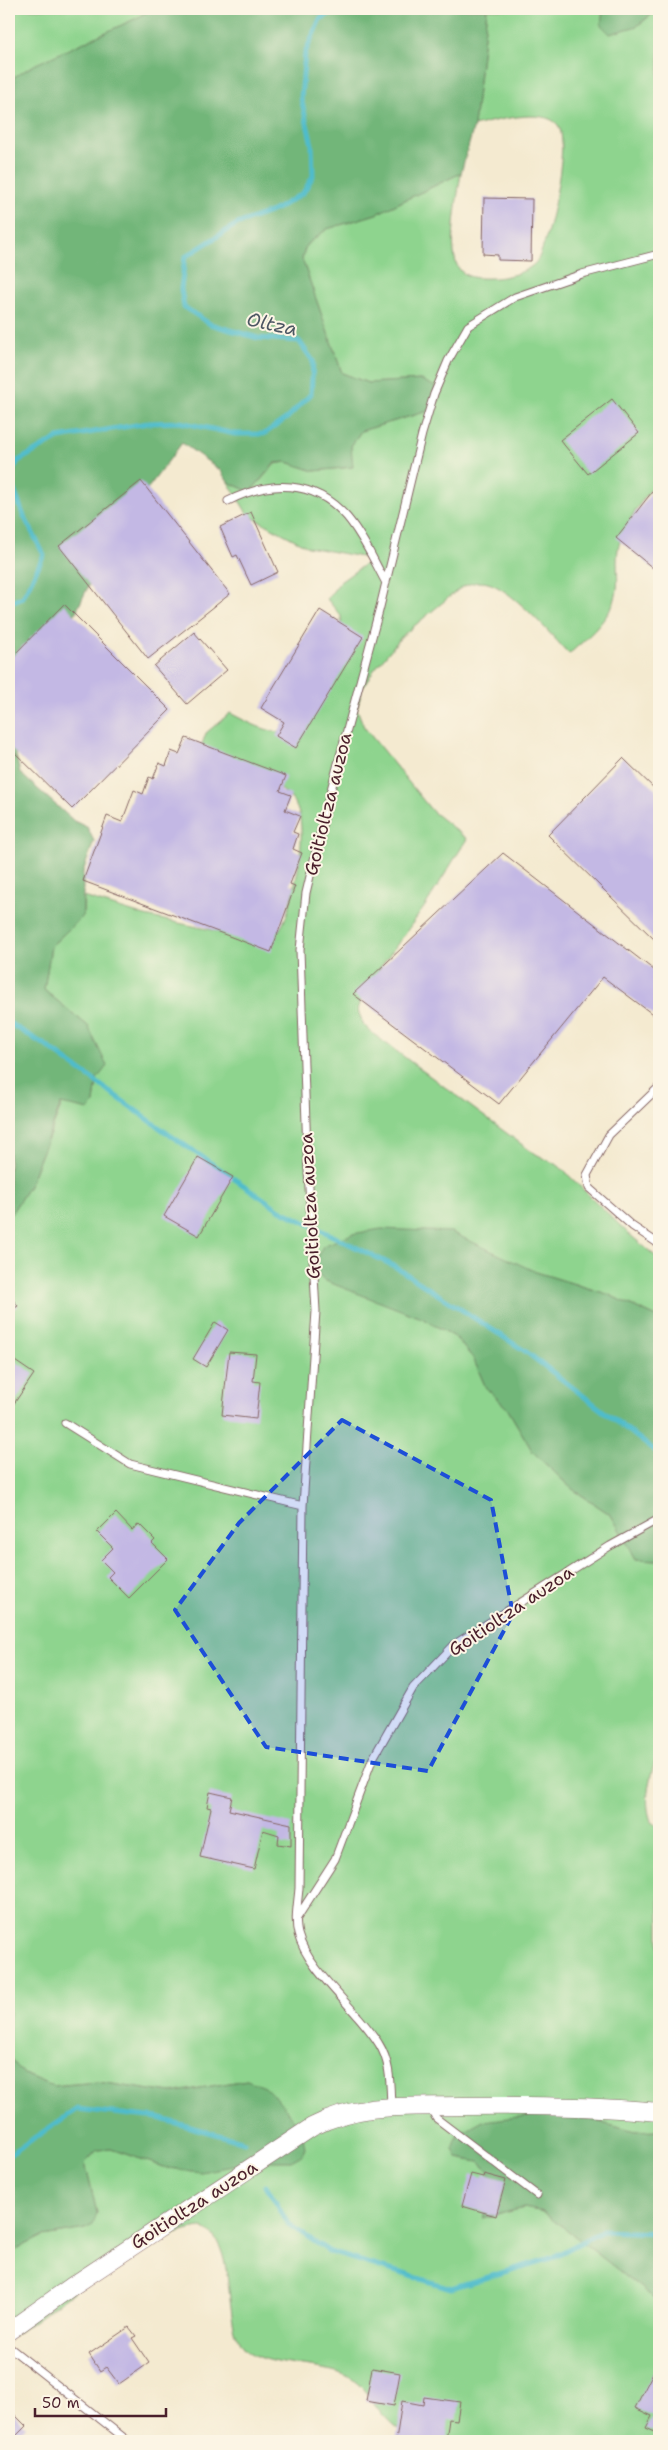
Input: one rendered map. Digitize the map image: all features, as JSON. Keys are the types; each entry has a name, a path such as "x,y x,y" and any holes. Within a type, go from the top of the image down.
{"street":[{"name":"Goitioltza auzoa","path":"9,2331 71,2287 312,2127 334,2116 352,2111 391,2107 550,2105 659,2112"}],"lane":[{"name":"Goitioltza auzoa","path":"391,2107 389,2068 380,2044 305,1952 298,1933 296,1919 299,1888 303,1506 316,1311 313,1234 306,1152 300,950 306,893 328,801 434,394 448,361 468,326 515,297 582,274 659,254"},
{"path":"228,501 263,488 288,486 313,491 328,498 352,523 386,583"},
{"path":"659,1087 609,1136 587,1175 589,1188 632,1226 659,1244"},
{"path":"65,1423 130,1464 303,1506"},
{"name":"Goitioltza auzoa","path":"296,1919 335,1859 372,1760 413,1688 455,1644 610,1546 659,1519"},
{"path":"430,2107 436,2118 537,2195"},
{"path":"9,2347 128,2441"}],"highlighted area":[{"path":"342,1420 491,1500 513,1614 428,1771 266,1747 175,1610 239,1523"}],"green space":[{"path":"9,9 151,9 137,18 37,64 9,80"},
{"path":"151,9 487,9 474,126 461,173 376,214 327,229 306,245 302,259 342,373 368,383 422,380 437,388 440,400 428,411 361,431 351,446 353,467 314,471 287,462 275,463 250,492 228,482 220,470 182,443 148,488 139,514 108,545 75,614 11,689 9,712 9,80 36,64 137,18"},
{"path":"487,9 603,9 601,13 637,26 659,9 659,481 634,512 620,541 617,556 617,589 610,610 594,630 569,654 528,611 503,590 491,584 475,583 459,589 402,636 374,670 362,689 357,709 364,727 432,811 467,839 425,906 364,990 358,1010 363,1024 372,1033 532,1152 559,1166 629,1234 659,1259 659,1318 607,1294 536,1272 424,1319 455,1337 473,1358 486,1388 507,1408 533,1452 571,1488 611,1515 636,1559 659,1560 659,1753 650,1778 648,1805 651,1821 659,1827 659,2131 635,2132 562,2112 457,2158 479,2162 489,2171 491,2195 483,2218 524,2208 544,2212 659,2302 659,2441 415,2441 383,2415 363,2388 353,2379 335,2372 273,2361 247,2351 240,2343 235,2331 225,2263 220,2247 213,2235 202,2228 179,2233 155,2242 129,2256 102,2272 9,2339 9,2253 43,2236 85,2229 97,2213 85,2163 97,2150 111,2149 167,2168 247,2080 171,2093 98,2082 53,2086 24,2074 9,2057 9,1217 29,1186 62,1104 94,1103 97,1079 88,1026 44,990 51,946 83,916 84,897 145,916 246,937 274,936 282,925 290,904 300,854 300,821 295,804 288,795 266,779 200,750 206,733 230,713 251,724 266,729 290,733 342,636 341,616 327,599 340,582 372,559 308,547 248,515 228,482 250,492 275,464 287,462 314,471 352,467 351,446 361,431 428,411 422,380 368,383 342,373 302,259 306,245 327,229 376,214 461,173 453,238 456,262 460,270 472,277 495,278 524,271 537,261 542,251 552,214 560,170 561,134 558,125 542,117 518,117 474,126"},
{"path":"603,9 658,9 637,26 610,34 601,25"},
{"path":"9,724 20,773 74,821 87,827 94,841 83,872 83,916 51,946 44,990 88,1026 107,1066 97,1079 94,1103 89,1110 61,1104 29,1186 9,1217"},
{"path":"381,1229 451,1232 536,1272 607,1294 659,1318 659,1560 636,1559 611,1515 571,1488 533,1452 507,1408 486,1388 473,1358 455,1337 424,1319 323,1280 312,1266 323,1246 352,1234"},
{"path":"9,2057 24,2074 53,2086 98,2082 171,2093 247,2080 265,2087 281,2103 301,2129 305,2147 302,2155 291,2161 257,2161 201,2172 167,2168 111,2149 97,2150 85,2163 97,2213 93,2225 85,2229 43,2236 9,2253"},
{"path":"562,2112 635,2132 659,2131 659,2302 544,2212 524,2208 483,2218 491,2195 489,2171 479,2162 457,2158 453,2149 458,2135 483,2121"}],"building":[{"path":"484,198 532,199 531,261 498,260 498,255 483,254"},
{"path":"612,399 639,433 588,474 560,440"},
{"path":"141,481 230,594 148,659 59,546"},
{"path":"659,483 659,573 616,538"},
{"path":"251,512 278,572 251,585 237,555 233,557 220,527"},
{"path":"64,604 170,710 72,809 9,747 9,660"},
{"path":"320,610 363,637 296,748 276,736 284,722 261,708"},
{"path":"194,632 227,670 187,704 154,666"},
{"path":"186,738 286,776 280,791 291,795 285,810 300,816 293,832 298,834 293,849 302,853 290,884 295,886 271,952 83,881 107,816 122,822 134,790 143,794 149,777 153,779 159,763 166,766 171,751 179,754"},
{"path":"623,758 659,793 659,944 548,835"},
{"path":"503,853 659,974 659,1012 655,1016 603,977 499,1104 353,994"},
{"path":"198,1157 233,1177 199,1236 164,1216"},
{"path":"9,1295 18,1306 10,1311 13,1316 9,1319"},
{"path":"215,1322 228,1330 206,1367 193,1359"},
{"path":"229,1352 256,1354 253,1381 260,1382 256,1419 222,1415"},
{"path":"9,1357 34,1374 11,1408 9,1407"},
{"path":"116,1513 132,1530 139,1524 155,1540 152,1543 168,1559 129,1598 108,1577 113,1572 101,1560 113,1548 97,1532"},
{"path":"210,1792 232,1797 229,1810 291,1824 291,1846 278,1844 279,1835 263,1830 254,1869 200,1857 211,1808 207,1807"},
{"path":"471,2174 483,2177 484,2174 506,2180 496,2216 462,2206"},
{"path":"129,2327 136,2336 132,2338 149,2363 119,2384 106,2367 100,2371 89,2354"},
{"path":"659,2361 659,2424 655,2432 646,2428 652,2416 635,2408"},
{"path":"372,2368 400,2373 394,2406 366,2401"},
{"path":"424,2397 460,2402 457,2420 449,2419 446,2441 396,2441 402,2401 423,2405"},
{"path":"9,2409 26,2426 11,2441 9,2441"}],"waterway":[{"name":"Oltza","path":"9,603 23,597 44,555 23,514 9,477 18,461 58,438 148,423 180,422 235,434 264,434 287,418 311,394 313,361 299,341 258,338 210,324 184,307 181,289 185,257 237,224 275,210 303,193 313,176 312,145 301,98 305,53 320,19 339,9"},
{"path":"9,1023 45,1045 167,1133 280,1210 394,1266 525,1351 659,1454"},
{"path":"9,2155 77,2109 158,2118 244,2142"},
{"path":"266,2185 288,2224 330,2252 451,2288 551,2258 603,2231 659,2233"}]}
